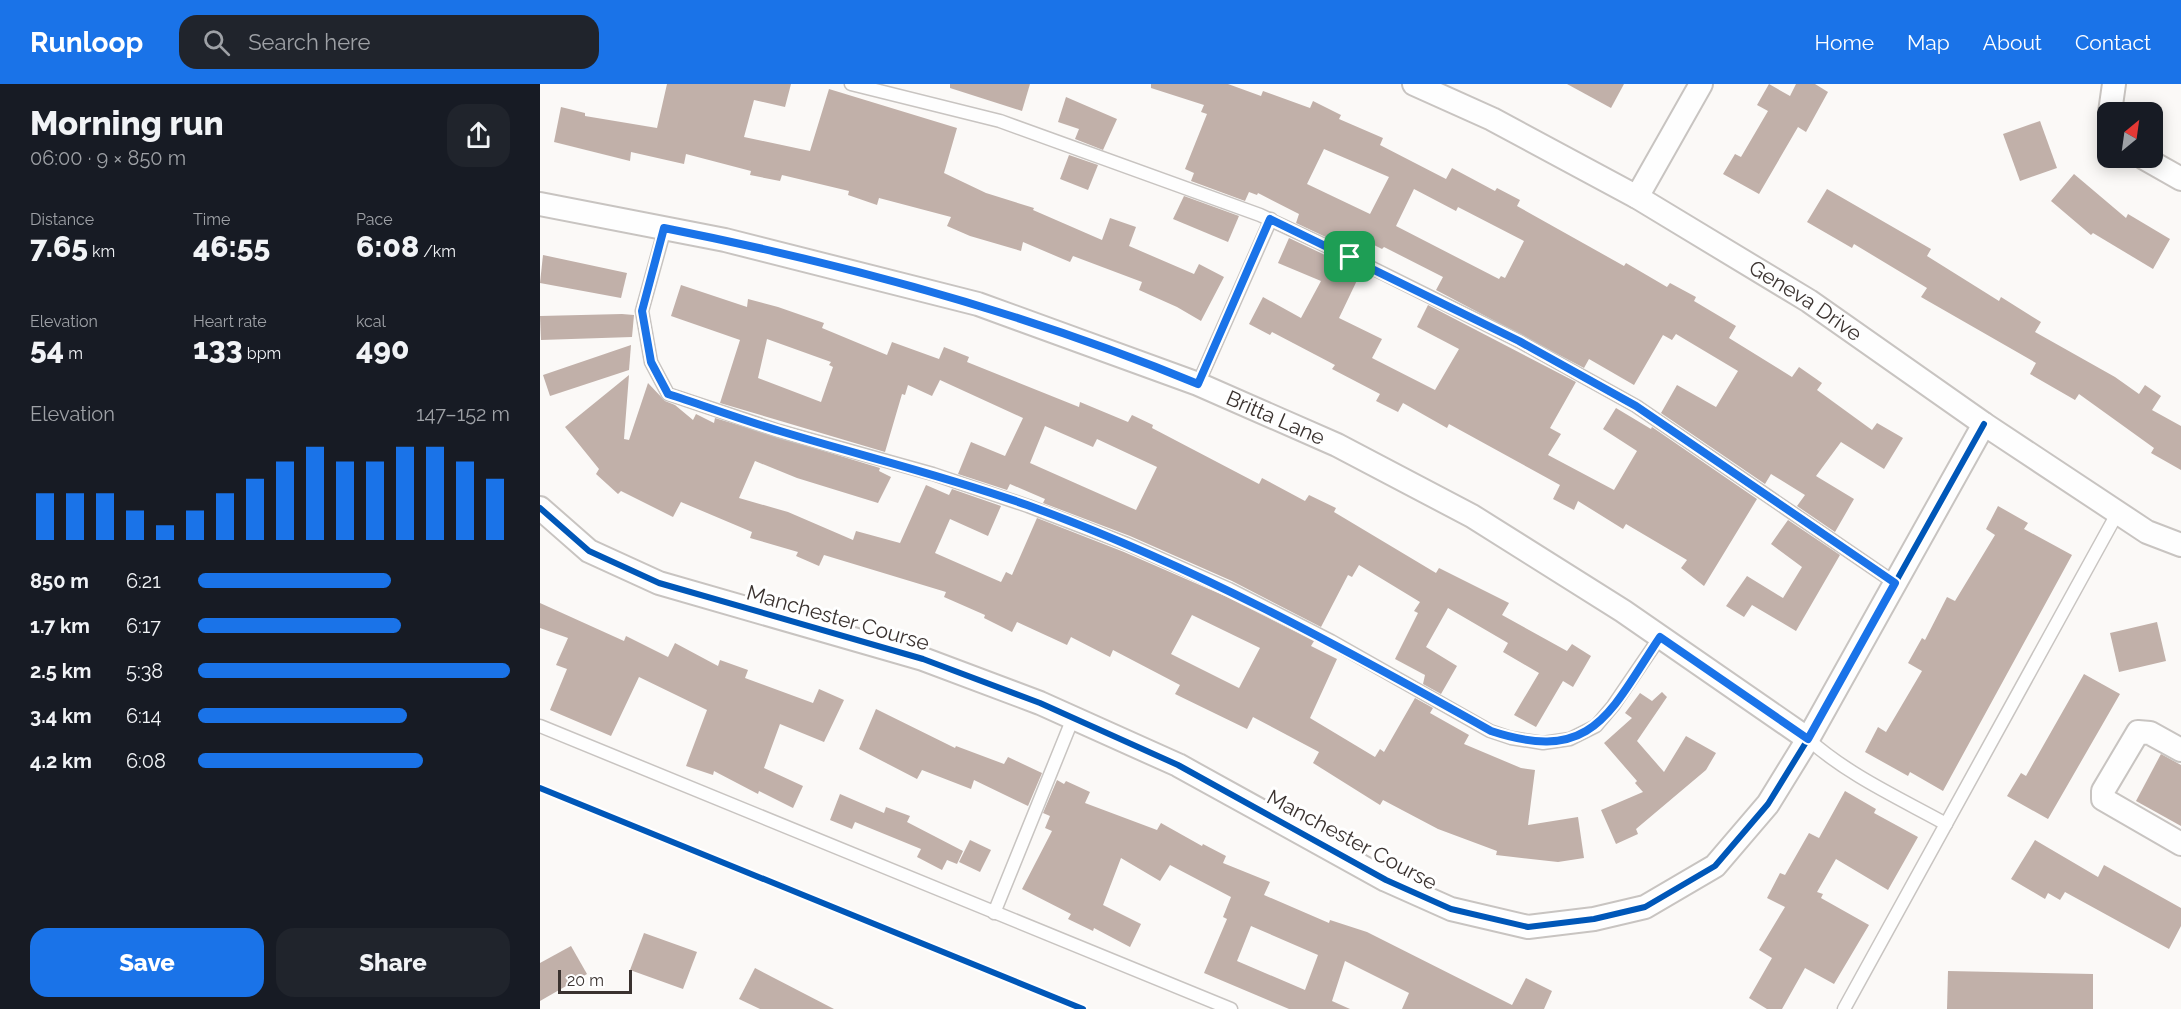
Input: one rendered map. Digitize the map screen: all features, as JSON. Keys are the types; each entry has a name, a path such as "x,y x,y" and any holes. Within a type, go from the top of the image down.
{"street":[{"name":"Geneva Drive","path":"1414,84 1492,119 1636,197 1809,301 1984,424 2147,532 2181,545"},
{"path":"1636,197 1701,84"},
{"path":"2111,102 2114,84"},
{"path":"2162,168 2181,179"},
{"name":"Britta Lane","path":"540,204 725,240 978,304 1198,384 1337,445 1472,516 1660,637 1808,739"},
{"name":"Manchester Course","path":"540,508 589,551 659,583 922,660 1073,718 1178,765 1386,880 1451,909 1528,927 1594,919 1645,907 1715,866 1768,804 1808,739 1984,424"},
{"path":"2181,750 2151,733 2138,732 2103,791 2103,799 2181,844"}],"lane":[{"path":"851,84 1000,121 1270,219 1519,341 1636,406 1895,583"},
{"path":"1198,384 1270,219"},
{"path":"664,228 642,311 651,362 668,394 779,431 933,474 1028,506 1127,544 1229,589 1311,630 1491,731 1511,738 1543,743 1570,739 1596,726 1613,706 1660,637"},
{"path":"1844,1009 2118,512"},
{"path":"994,913 1073,718"},
{"path":"540,726 1231,1009"},
{"path":"1808,739 1825,755 1852,773 1946,824"}],"building":[{"path":"667,84 791,84 785,107 754,100 744,137 810,151 829,89 957,128 944,173 986,193 1034,208 1033,210 1102,240 1110,218 1136,227 1129,246 1194,274 1199,264 1224,277 1201,321 1139,290 1142,282 1073,256 1070,262 1023,242 1021,251 970,236 947,226 951,217 879,198 877,205 848,195 849,191 782,175 780,181 750,175 751,171 686,154 684,164 631,152 630,161 554,142 561,107 585,113 585,116 657,128"},
{"path":"950,84 1030,84 1022,111 950,88"},
{"path":"1151,84 1228,84 1261,96 1263,91 1310,108 1313,101 1341,115 1339,119 1383,138 1380,145 1446,179 1452,168 1495,191 1497,188 1520,200 1517,206 1624,266 1626,263 1667,287 1670,283 1696,297 1694,301 1736,326 1729,338 1792,377 1799,367 1822,383 1817,390 1872,430 1877,423 1903,438 1884,469 1841,442 1816,476 1854,499 1835,532 1797,506 1805,495 1771,474 1765,484 1661,413 1677,385 1716,407 1738,371 1676,334 1672,340 1663,335 1634,385 1589,359 1584,368 1436,290 1443,277 1384,247 1382,249 1374,245 1368,257 1296,223 1299,214 1258,193 1257,195 1249,192 1245,201 1191,181 1194,173 1185,169 1207,114 1201,112 1204,105 1151,88","holes":["1324,149 1389,177 1370,214 1307,184","1414,189 1456,211 1458,207 1524,241 1505,278 1501,276 1499,279 1396,226"]},
{"path":"1567,84 1624,84 1611,108"},
{"path":"1769,84 1790,96 1796,84 1815,84 1828,92 1806,132 1798,127 1759,194 1723,174 1735,154 1741,157 1768,111 1757,105"},
{"path":"1066,97 1117,119 1103,150 1075,139 1079,129 1058,122"},
{"path":"2040,121 2057,168 2020,181 2003,134"},
{"path":"1069,155 1098,165 1088,190 1060,179"},
{"path":"2074,174 2126,218 2128,214 2170,239 2153,269 2093,233 2091,235 2051,201"},
{"path":"1827,189 1931,249 1927,256 1999,301 2001,297 2041,322 2035,332 2115,377 2139,394 2145,385 2161,396 2152,410 2181,426 2181,470 2151,453 2154,448 2079,394 2075,400 2030,374 2036,363 1921,297 1927,288 1854,244 1852,248 1807,222"},
{"path":"1184,196 1239,216 1228,242 1173,219"},
{"path":"1289,238 1361,272 1339,318 1382,339 1372,358 1435,390 1459,349 1417,327 1428,305 1576,382 1550,428 1561,434 1548,455 1614,490 1637,451 1603,429 1616,408 1651,429 1652,427 1757,499 1704,586 1681,568 1687,560 1626,524 1623,529 1578,501 1574,510 1553,499 1560,485 1449,424 1447,428 1403,403 1398,412 1376,401 1380,394 1332,369 1335,365 1272,332 1270,335 1249,324 1263,297 1301,318 1321,281 1278,263"},
{"path":"543,255 627,273 621,298 540,283"},
{"path":"681,285 747,307 748,299 824,323 822,328 887,355 892,342 939,359 944,347 969,357 967,362 1079,407 1080,402 1128,422 1132,415 1153,425 1152,428 1259,484 1262,478 1305,501 1309,495 1336,508 1334,512 1436,573 1439,568 1509,603 1502,615 1567,651 1572,644 1591,656 1573,687 1563,681 1536,727 1514,715 1539,673 1503,652 1508,643 1448,608 1426,647 1457,666 1441,694 1423,684 1425,675 1395,659 1418,613 1414,611 1420,602 1359,565 1352,577 1348,575 1321,627 1232,581 1130,536 1043,503 1045,499 1010,484 1007,490 958,474 971,442 1005,456 1023,418 940,380 932,396 908,385 905,395 902,394 885,452 720,403 740,340 671,316","holes":["767,339 831,362 829,365 833,367 821,402 758,378","1045,426 1093,447 1097,439 1157,467 1136,510 1030,463"]},
{"path":"634,315 632,337 541,340 540,316"},
{"path":"631,345 629,370 550,396 543,375"},
{"path":"629,375 624,439 629,440 648,383 665,401 675,405 693,420 696,414 714,423 715,418 880,468 879,471 891,477 878,503 797,478 755,461 739,498 788,512 853,540 856,531 900,543 926,485 949,495 952,489 1001,506 988,536 950,519 935,553 1001,582 1006,572 1012,575 1037,518 1124,552 1225,596 1314,641 1311,646 1337,659 1310,718 1375,757 1380,749 1384,752 1415,698 1433,708 1430,713 1469,735 1464,744 1521,768 1535,770 1528,825 1578,817 1584,858 1558,862 1496,855 1497,851 1438,829 1383,800 1380,805 1313,763 1319,752 1253,717 1247,729 1175,694 1180,685 1113,650 1110,657 1071,637 1067,645 1017,622 1012,632 984,618 985,615 944,597 946,592 824,555 819,566 796,556 798,552 750,538 752,532 681,502 673,517 621,491 618,494 596,474 599,469 565,427","holes":["1192,615 1260,648 1239,688 1171,654"]},
{"path":"1998,506 2028,523 2024,529 2072,555 1943,791 1910,772 1908,776 1865,752 1878,727 1886,732 1922,671 1908,663 1922,638 1925,640 1947,597 1955,601 1995,535 1986,529"},
{"path":"1788,520 1840,555 1796,631 1752,605 1744,617 1726,606 1747,576 1783,598 1802,567 1771,544"},
{"path":"540,603 624,641 626,636 668,657 675,643 718,666 720,660 748,670 745,678 813,703 819,689 844,700 824,742 780,724 764,768 803,786 793,808 759,791 758,794 714,771 713,775 686,766 707,710 639,677 611,736 550,710 567,669 556,665 568,638 540,628"},
{"path":"2157,622 2166,661 2119,672 2110,633"},
{"path":"2084,674 2120,694 2048,819 2007,796 2021,773 2026,776"},
{"path":"1662,692 1667,697 1637,741 1664,772 1686,736 1716,753 1706,770 1636,829 1638,834 1616,844 1601,810 1643,792 1635,783 1637,781 1604,743 1632,718 1625,713 1640,693 1652,701"},
{"path":"876,709 955,748 956,746 1004,764 1008,757 1042,773 1028,806 974,780 971,789 922,770 917,779 859,749"},
{"path":"2161,754 2181,765 2181,826 2136,801"},
{"path":"1057,780 1064,784 1066,781 1090,792 1085,803 1157,830 1161,823 1202,846 1203,844 1226,856 1223,863 1270,882 1264,895 1329,923 1330,920 1367,932 1512,1005 1526,978 1552,991 1544,1009 1402,1009 1409,993 1345,961 1332,1001 1350,1009 1289,1009 1204,973 1227,919 1223,917 1231,897 1170,865 1160,881 1121,858 1103,905 1141,924 1130,947 1094,928 1093,931 1068,919 1071,914 1022,889 1052,831 1045,828 1050,816 1043,813","holes":["1251,926 1318,955 1305,990 1237,961"]},
{"path":"1845,791 1876,809 1874,813 1918,837 1888,890 1836,859 1817,892 1823,894 1821,898 1869,925 1834,984 1805,968 1782,1009 1767,1009 1749,998 1772,958 1759,950 1785,907 1767,898 1780,873 1785,875 1809,833 1819,838"},
{"path":"840,794 884,813 886,807 910,816 907,822 963,851 957,864 947,860 942,870 917,857 921,849 855,822 852,829 830,820"},
{"path":"970,840 991,850 980,872 959,862"},
{"path":"2035,840 2098,877 2104,865 2181,908 2181,926 2169,949 2065,892 2060,900 2048,893 2045,899 2011,879"},
{"path":"644,933 697,952 683,989 630,970"},
{"path":"571,946 587,974 540,1001 540,963"},
{"path":"755,968 834,1009 760,1009 739,999"},
{"path":"1948,971 2093,974 2093,1009 1947,1009"}],"cycle path":[{"path":"540,508 589,551 659,583 923,659 1040,703 1178,765 1386,880 1451,909 1528,927 1594,919 1645,907 1715,866 1768,804 1808,739 1984,424"},
{"path":"540,788 1083,1009"}],"route":[{"path":"1270,219 1350,257 1519,341 1636,406 1895,583 1808,739 1660,637 1613,706 1596,726 1570,739 1543,743 1511,738 1491,731 1331,641 1229,589 1127,544 1028,506 933,474 779,431 668,394 651,362 642,311 664,228 725,240 978,304 1198,384 1270,219"}]}
